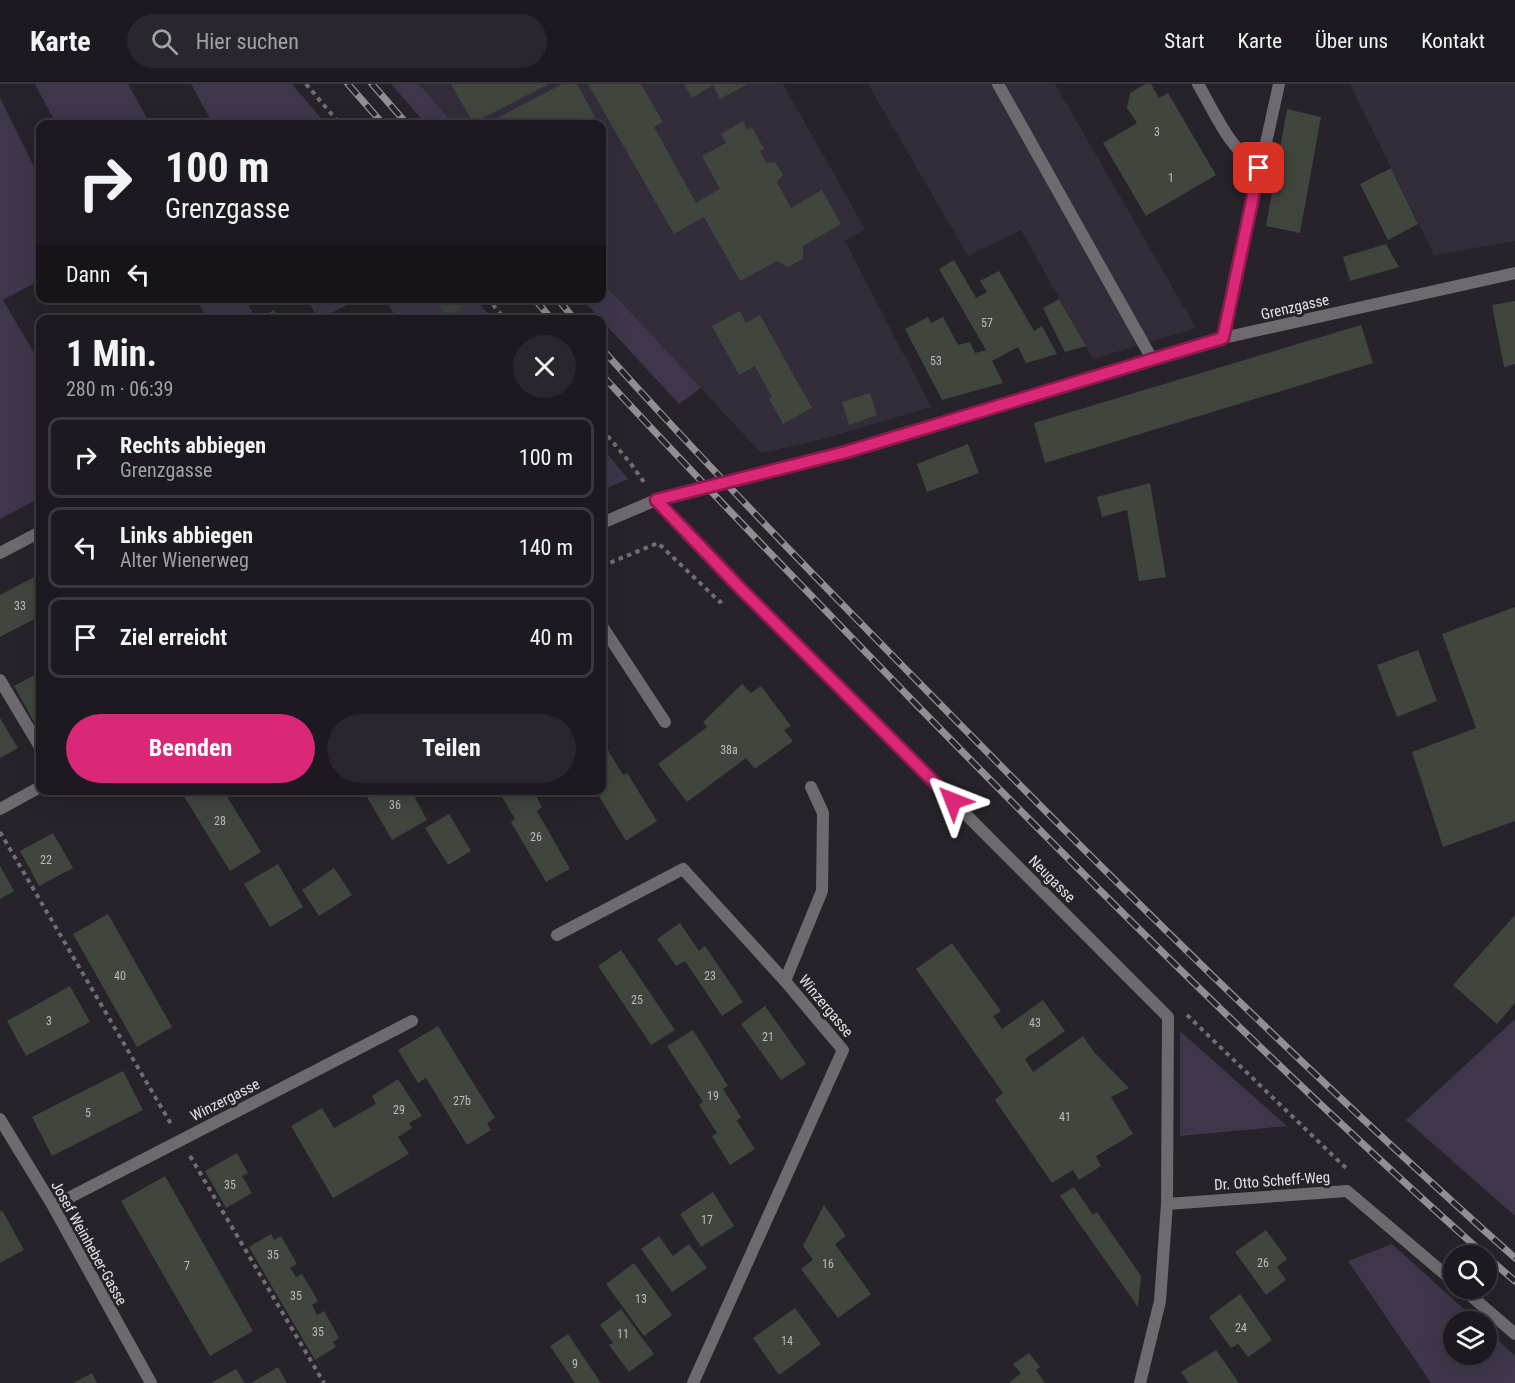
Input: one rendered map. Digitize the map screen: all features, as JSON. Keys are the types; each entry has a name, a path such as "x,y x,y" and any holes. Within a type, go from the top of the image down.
{"street":[{"path":"998,84 1152,359"},
{"path":"1198,84 1245,159 1259,168"},
{"path":"1223,338 1279,84"},
{"name":"Grenzgasse","path":"606,521 656,500 846,452 1223,338 1515,273"},
{"name":"Neugasse","path":"656,500 738,586 1168,1017 1167,1204 1160,1301 1140,1383"},
{"path":"0,553 36,534"},
{"path":"606,632 665,722"},
{"path":"0,680 36,740"},
{"path":"785,981 822,891 823,813 812,787"},
{"path":"0,809 36,788"},
{"name":"Winzergasse","path":"557,935 683,869 785,981 843,1050 693,1383"},
{"name":"Winzergasse","path":"53,1206 412,1021"},
{"name":"Josef Weinheber-Gasse","path":"0,1119 53,1206 151,1383"},
{"name":"Dr. Otto Scheff-Weg","path":"1167,1204 1347,1191 1443,1273"},
{"path":"1475,1299 1515,1334"}],"path":[{"path":"306,84 337,120"},
{"path":"491,303 502,315"},
{"path":"606,434 632,464 656,500"},
{"path":"0,832 324,1383"}],"shaded area":[{"path":"35,84 128,84 148,120 54,120"},
{"path":"191,84 292,84 323,120 211,120"},
{"path":"391,84 419,84 450,120 422,120"},
{"path":"419,84 783,84 865,229 845,241 931,407 816,441 761,453 606,286 606,120 450,120"},
{"path":"868,84 1055,84 1196,328 1093,359 1021,230 968,256"},
{"path":"1350,84 1515,84 1515,241 1434,255"},
{"path":"0,98 36,171 36,282 3,300 36,356 36,500 0,519"},
{"path":"606,286 701,388 679,404 606,325 606,315 597,315 586,303 606,303"},
{"path":"198,303 247,303 254,315 205,315"},
{"path":"309,303 352,303 326,315 316,315"},
{"path":"387,303 479,303 489,315 395,315"},
{"path":"606,452 628,479 606,488"},
{"path":"1515,1019 1515,1216 1406,1120"},
{"path":"1180,1031 1287,1126 1180,1136"},
{"path":"1392,1244 1443,1290 1443,1299 1453,1299 1466,1311 1443,1311 1443,1365 1497,1365 1497,1339 1515,1356 1515,1383 1431,1383 1348,1261"}],"building":[{"path":"451,84 549,84 479,120 471,120"},
{"path":"562,84 577,84 596,119 594,120 494,120"},
{"path":"588,84 641,84 663,122 654,127 696,203 720,189 702,156 726,143 721,134 743,121 747,130 752,127 764,149 760,151 766,163 775,162 783,175 777,182 791,208 822,190 841,224 803,246 803,259 788,267 777,261 740,281 704,217 674,234"},
{"path":"684,84 748,84 720,99 713,85 692,98"},
{"path":"1145,84 1151,84 1159,98 1168,93 1216,175 1146,216 1103,143 1137,123 1127,108 1130,93"},
{"path":"1287,109 1321,117 1300,233 1266,226"},
{"path":"1391,168 1418,224 1388,240 1360,184"},
{"path":"1386,244 1399,267 1350,281 1343,257"},
{"path":"954,260 976,298 987,292 980,281 999,271 1034,331 1042,326 1057,354 1026,363 1018,347 992,361 1003,383 942,400 905,329 928,317 931,323 943,317 958,345 970,342 975,353 986,350 939,269"},
{"path":"1059,299 1086,346 1065,352 1043,308"},
{"path":"1515,301 1515,364 1504,367 1492,305"},
{"path":"437,303 463,303 465,306 452,315 445,315"},
{"path":"274,310 276,315 265,315"},
{"path":"740,311 746,323 760,315 812,408 783,424 769,399 772,397 755,366 739,375 712,326"},
{"path":"1361,325 1373,363 1045,463 1034,423"},
{"path":"870,393 877,415 849,425 842,402"},
{"path":"968,444 979,473 927,492 917,464"},
{"path":"1150,483 1166,577 1139,581 1127,510 1102,517 1097,497"},
{"path":"36,576 36,618 0,637 0,595"},
{"path":"1515,607 1515,821 1443,847 1412,752 1476,728 1442,634"},
{"path":"1418,650 1437,701 1397,717 1377,665"},
{"path":"36,674 35,724 14,686"},
{"path":"742,684 751,693 761,686 791,726 784,730 793,741 755,769 746,758 687,802 658,764 707,727 703,722"},
{"path":"0,718 18,748 0,758"},
{"path":"606,747 623,775 627,773 657,821 626,841 598,795 606,795"},
{"path":"183,795 226,795 261,852 230,871"},
{"path":"366,795 414,795 427,820 392,840"},
{"path":"501,795 536,795 542,807 537,811 570,869 546,882 511,822 515,819"},
{"path":"449,814 471,851 448,865 425,828"},
{"path":"53,833 73,868 39,886 20,851"},
{"path":"278,864 303,907 270,927 244,884"},
{"path":"0,866 14,891 0,899"},
{"path":"334,868 352,895 319,916 302,890"},
{"path":"108,914 172,1027 137,1047 73,934"},
{"path":"1515,915 1515,1003 1497,1024 1453,985"},
{"path":"680,923 699,951 705,946 743,1002 722,1016 685,961 676,966 657,939"},
{"path":"952,943 1001,1011 993,1016 1002,1029 1043,1000 1065,1031 1025,1059 1033,1072 1083,1036 1094,1052 1129,1088 1111,1097 1133,1134 1096,1156 1101,1166 1079,1180 1073,1170 1052,1183 995,1100 1003,1093 916,969"},
{"path":"621,950 675,1030 651,1045 598,966"},
{"path":"70,986 90,1022 26,1056 7,1021"},
{"path":"765,1006 806,1064 781,1080 741,1024"},
{"path":"438,1026 495,1118 487,1123 491,1130 467,1145 426,1078 418,1083 398,1050"},
{"path":"693,1030 728,1086 723,1089 741,1117 737,1121 755,1149 730,1165 712,1136 717,1133 699,1105 703,1102 667,1046"},
{"path":"123,1071 143,1110 52,1156 32,1117"},
{"path":"398,1079 422,1116 409,1123 412,1128 398,1137 409,1154 333,1198 291,1126 322,1108 334,1128 376,1104 372,1096"},
{"path":"237,1153 248,1173 242,1176 252,1193 226,1208 205,1171"},
{"path":"165,1176 253,1331 210,1356 121,1201"},
{"path":"1074,1187 1093,1215 1097,1212 1141,1276 1138,1307 1060,1196"},
{"path":"713,1192 734,1226 701,1247 680,1214"},
{"path":"824,1205 846,1236 835,1244 871,1294 838,1318 801,1269 813,1260 803,1246"},
{"path":"2,1210 24,1250 0,1263 0,1212"},
{"path":"1266,1230 1287,1259 1277,1267 1286,1280 1266,1295 1235,1252"},
{"path":"271,1234 274,1240 281,1236 297,1264 290,1268 296,1277 302,1274 318,1301 312,1305 317,1315 324,1311 339,1338 333,1342 336,1347 315,1360 249,1247"},
{"path":"659,1236 673,1256 689,1244 707,1268 672,1292 641,1249"},
{"path":"634,1263 672,1315 644,1336 606,1284"},
{"path":"1240,1294 1272,1340 1248,1357 1238,1344 1231,1348 1209,1317"},
{"path":"795,1308 821,1344 779,1375 753,1338"},
{"path":"621,1309 654,1354 629,1372 609,1345 613,1343 600,1325"},
{"path":"568,1334 601,1383 575,1383 550,1346"},
{"path":"1216,1350 1239,1383 1189,1383 1181,1372"},
{"path":"1029,1353 1040,1367 1036,1370 1045,1383 1009,1383 1021,1373 1013,1364"},
{"path":"278,1367 287,1383 251,1383"},
{"path":"236,1369 245,1383 211,1383"},
{"path":"92,1373 97,1383 73,1383"}],"railway":[{"path":"348,84 380,120"},
{"path":"372,84 404,120"},
{"path":"538,303 548,315"},
{"path":"561,303 571,315"},
{"path":"606,353 807,567 1074,840 1292,1052 1515,1258"},
{"path":"606,379 909,697 1121,911 1265,1052 1474,1245"},
{"path":"1497,1265 1515,1281"}],"route":[{"path":"953,801 738,586 656,500 846,452 1223,338 1259,168"}]}
